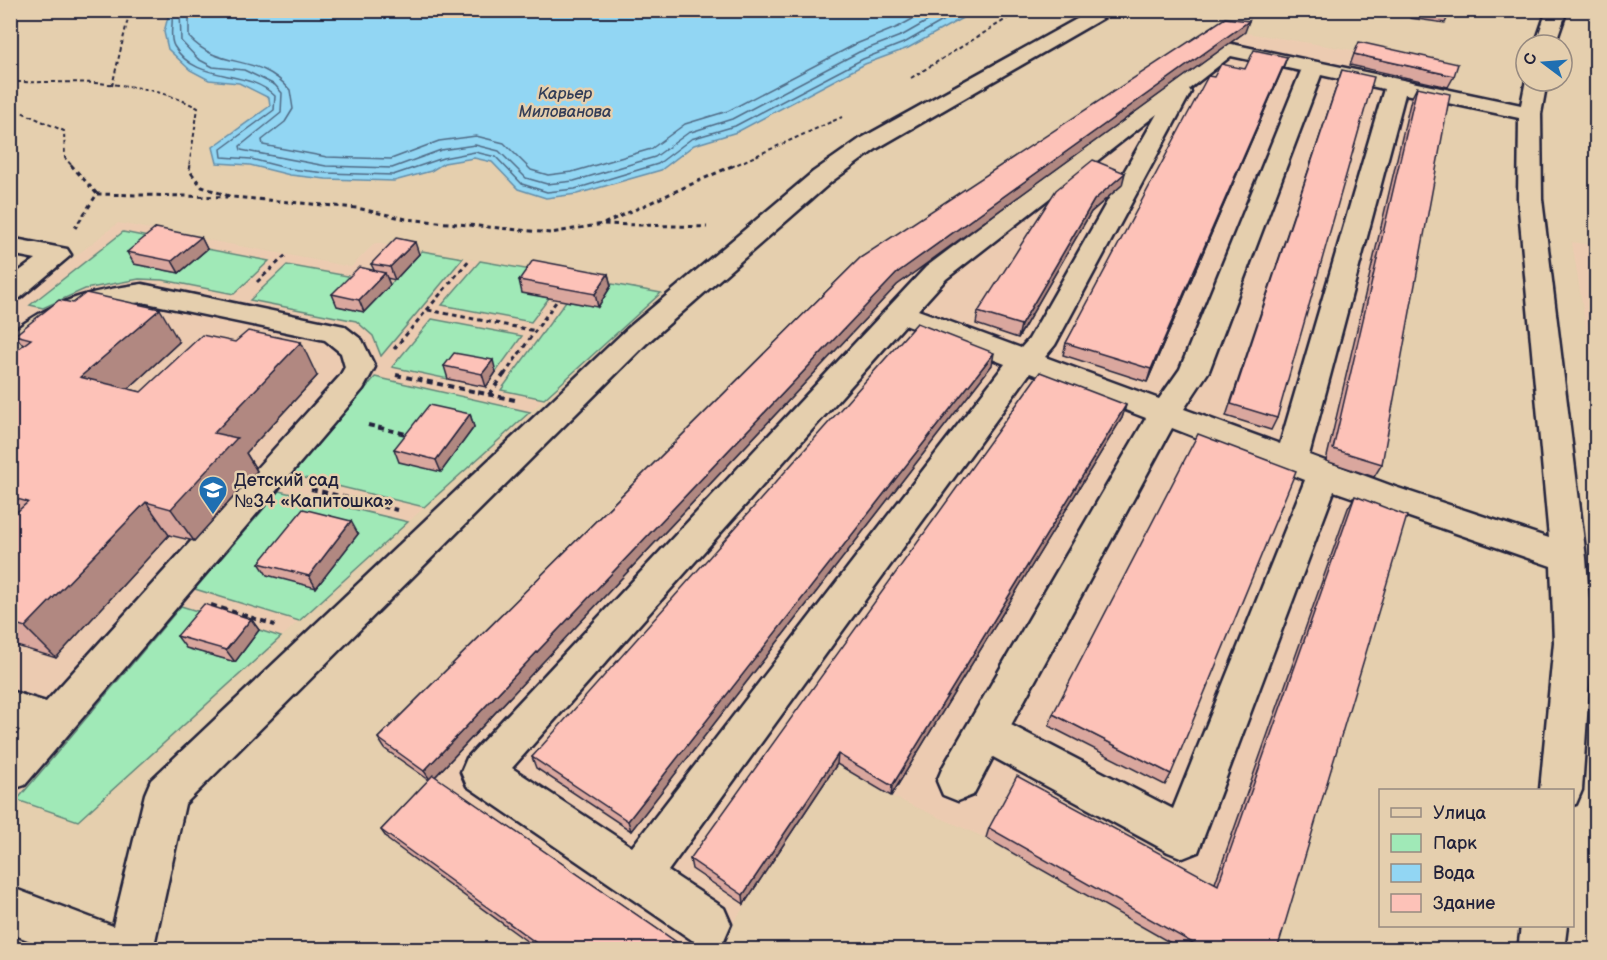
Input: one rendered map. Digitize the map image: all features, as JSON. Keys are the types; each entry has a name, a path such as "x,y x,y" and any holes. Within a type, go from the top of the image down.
{"street":[{"path":"130,950 166,794 637,336 822,177 868,144 1108,10"},
{"path":"1549,33 1557,10"},
{"path":"708,924 482,772 936,273 1227,49 1530,114"},
{"path":"958,782 1166,414 1194,371 1313,68"},
{"path":"637,877 1025,360 1040,345 1187,80"},
{"path":"986,732 1183,837 1307,467 1396,86"},
{"path":"1534,93 1530,114 1530,199 1568,558 1572,642 1561,789"},
{"path":"10,246 58,255"},
{"path":"10,292 58,255"},
{"path":"10,350 45,322 68,309 92,300 142,293 334,333 351,343 368,369 352,382 323,414 10,771"},
{"path":"900,313 1446,519 1568,558"},
{"path":"1572,642 1596,670"},
{"path":"10,709 53,722"},
{"path":"10,910 114,950"},
{"path":"1541,950 1544,927"}],"path":[{"path":"112,86 130,10"},
{"path":"905,81 1021,10"},
{"path":"10,82 112,86 181,97 198,108 189,170 202,187 232,197"},
{"path":"10,107 64,131 65,158 97,194 232,197 357,208 406,219 446,221 551,233 603,224 679,228 770,222"},
{"path":"603,224 845,115"},
{"path":"58,255 97,194"},
{"path":"368,369 428,310 470,260"},
{"path":"489,395 558,299"},
{"path":"428,310 536,331"},
{"path":"368,369 518,401"},
{"path":"323,414 419,437"},
{"path":"267,478 404,512"},
{"path":"167,592 278,626"}],"shaded area":[{"path":"1222,29 1352,50 1453,75 1374,477 1399,528 1183,949 986,838 891,796 838,765 716,949 539,949 388,840 439,786 385,749 860,271"},
{"name":"Детский сад №34 «Капитошка»","path":"118,223 351,267 375,243 661,293 78,821 11,798 11,307"},
{"path":"1572,242 1596,246 1596,388"}],"green space":[{"path":"123,232 163,240 135,264 179,273 207,249 269,261 234,294 163,280 139,279 85,289 43,308 30,305"},
{"path":"422,251 463,258 381,356 373,336 356,321 250,300 287,265 364,279 338,306 364,312"},
{"path":"480,261 537,271 522,292 549,298 531,322 442,305"},
{"path":"612,284 661,293 544,399 501,390 566,301 597,307"},
{"path":"432,319 522,336 496,372 459,365 448,379 392,367"},
{"path":"375,377 530,412 424,507 292,475"},
{"path":"279,491 408,522 299,621 195,589"},
{"path":"181,606 213,616 187,648 235,662 259,630 281,637 78,821 17,800"}],"water":[{"name":"Карьер Милованова","path":"166,10 975,11 908,48 865,64 737,132 694,145 661,170 577,194 546,198 518,189 492,162 474,158 444,163 431,171 394,181 326,179 290,175 250,165 217,163 213,147 270,106 269,98 239,83 209,80 190,70 168,49 164,32 168,17"}],"building":[{"path":"1225,18 1249,21 898,272 424,771 378,738 860,258"},
{"path":"1359,42 1458,64 1454,76 1354,54"},
{"path":"1254,50 1287,57 1151,369 1066,343 1208,76 1214,77 1221,64 1245,69"},
{"path":"1342,70 1374,77 1277,418 1231,404"},
{"path":"1417,87 1450,94 1382,464 1333,449"},
{"path":"1093,160 1125,173 1094,200 1021,325 978,312 1056,190"},
{"path":"156,228 201,237 172,261 127,252"},
{"path":"396,238 415,242 390,267 371,264"},
{"path":"533,260 608,274 595,294 519,280"},
{"path":"359,267 385,273 359,300 332,294"},
{"path":"86,293 160,309 80,377 141,392 202,335 235,342 248,331 301,342 214,433 237,438 171,509 146,502 25,627 10,622 10,518 28,502 10,497 10,355 31,339 15,335 59,300 73,303"},
{"path":"917,323 994,353 628,821 532,757"},
{"path":"454,353 493,360 482,374 444,366"},
{"path":"1040,372 1126,405 892,786 838,754 743,895 690,859"},
{"path":"429,405 470,414 436,460 394,449"},
{"path":"1198,434 1296,471 1171,774 1053,714"},
{"path":"1355,496 1407,516 1277,950 1205,950 989,828 1017,776 1218,885"},
{"path":"303,509 351,521 309,576 259,563"},
{"path":"204,604 251,619 226,650 177,636"},
{"path":"433,775 688,950 546,950 381,830"}],"place":[{"name":"Детский сад №34 «Капитошка»","path":"213,516"}]}
